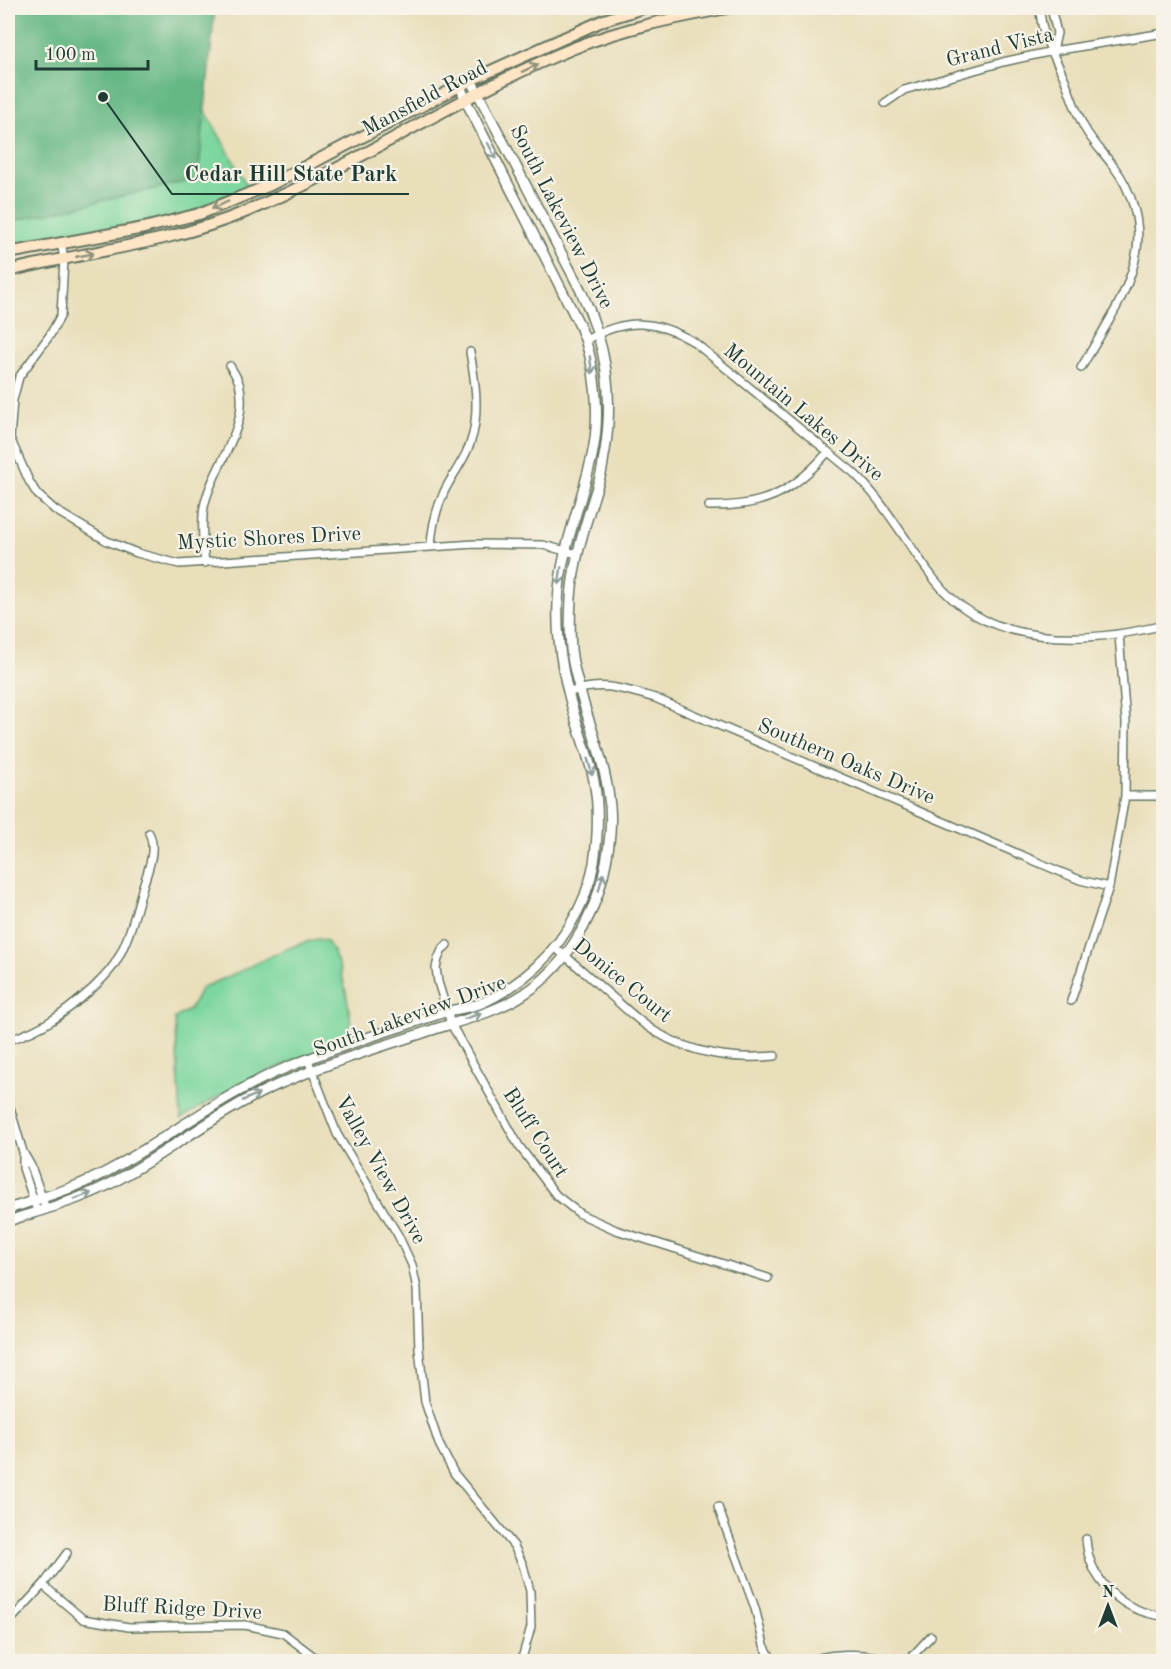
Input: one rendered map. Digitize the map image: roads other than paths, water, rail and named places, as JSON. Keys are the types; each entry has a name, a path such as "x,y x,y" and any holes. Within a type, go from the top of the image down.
{"main road":[{"name":"Mansfield Road","path":"8,253 144,228 199,214 270,185 460,85 604,20 644,8"},
{"name":"Mansfield Road","path":"8,271 196,231 298,189 477,92 573,49 614,33 727,8"}],"street":[{"path":"1038,8 1045,37 1083,125 1095,145 1125,184 1133,204 1137,228 1137,248 1133,269 1122,297 1081,368"},
{"path":"1051,8 1057,33 1053,51"},
{"name":"Grand Vista","path":"885,104 904,90 1003,62 1053,51 1164,33"},
{"name":"South Lakeview Drive","path":"8,1221 87,1195 116,1181 239,1102 312,1071 506,1004 524,994 565,956 588,921 598,896 610,837 610,800 579,689 572,655 570,622 576,554 601,475 608,429 606,367 598,333 581,291 471,80"},
{"name":"South Lakeview Drive","path":"8,1209 106,1173 224,1098 289,1066 447,1011 478,1004 500,994 525,977 554,946 567,931 583,900 593,865 598,819 595,782 568,693 560,655 559,581 565,550 595,440 594,390 586,340 460,85"},
{"name":"Mystic Shores Drive","path":"61,242 64,258 61,315 50,335 19,377 13,400 10,438 23,470 37,494 55,510 107,541 137,554 179,564 431,545 543,545 576,554"},
{"name":"Mountain Lakes Drive","path":"586,340 598,333 623,325 650,324 683,335 694,342 854,473 872,491 935,581 949,596 972,613 1020,633 1049,638 1119,635 1164,625"},
{"path":"431,545 433,522 444,492 465,455 472,436 476,382 470,352"},
{"path":"205,563 202,532 204,508 208,493 237,427 239,382 230,366"},
{"path":"709,506 731,507 759,503 797,483 827,453"},
{"path":"1071,1001 1109,887 1125,796 1126,722 1119,635"},
{"name":"Southern Oaks Drive","path":"568,693 579,689 614,686 655,698 1056,870 1109,887"},
{"path":"1125,796 1164,796"},
{"path":"8,1040 39,1028 62,1015 111,969 128,935 148,870 152,846 149,833"},
{"name":"Bluff Court","path":"447,945 442,950 436,968 451,1024 519,1146 547,1185 580,1214 616,1230 768,1278"},
{"name":"Donice Court","path":"554,946 635,1017 667,1038 700,1051 726,1056 753,1058 776,1056"},
{"name":"Valley View Drive","path":"308,1060 337,1134 398,1235 412,1265 417,1289 419,1349 425,1402 439,1444 454,1473 514,1546 523,1565 530,1591 531,1627 521,1662"},
{"path":"8,1101 23,1152 31,1166 42,1210"},
{"path":"175,1130 182,1140"},
{"path":"1164,1247 1162,1254 1164,1262"},
{"path":"718,1507 755,1608 764,1645 773,1662"},
{"path":"1086,1539 1091,1560 1112,1595 1143,1613 1164,1616"},
{"path":"8,1623 43,1585 67,1553"},
{"name":"Bluff Ridge Drive","path":"43,1585 83,1619 129,1627 245,1625 283,1633 321,1662"},
{"path":"907,1662 931,1636"},
{"path":"809,1662 824,1656 868,1655 888,1662"}],"place":[{"name":"Cedar Hill State Park","path":"103,97"}]}
